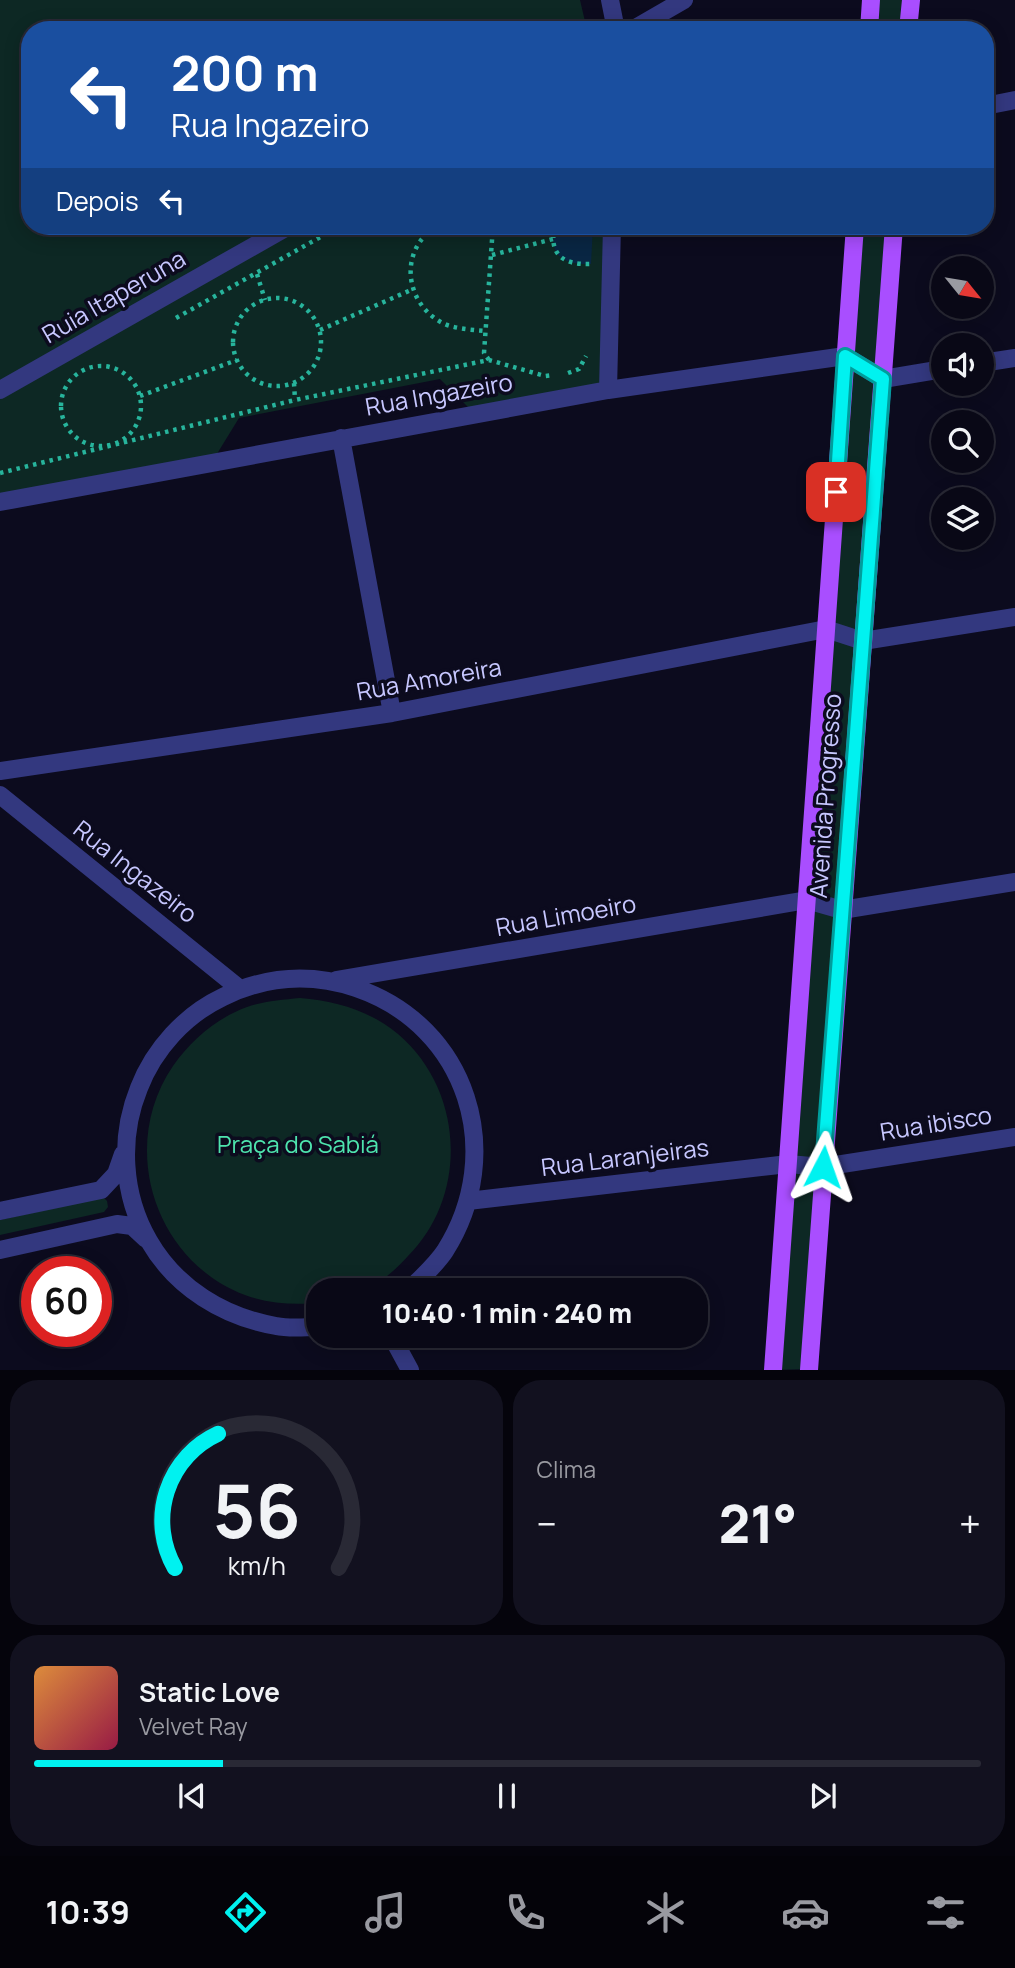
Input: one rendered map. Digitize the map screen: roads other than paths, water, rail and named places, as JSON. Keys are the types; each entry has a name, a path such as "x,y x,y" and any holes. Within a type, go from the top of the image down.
{"main road":[{"path":"870,21 871,0"},
{"path":"909,21 911,0"},
{"name":"Avenida Progresso","path":"773,1370 854,235"},
{"name":"Avenida Progresso","path":"809,1370 893,235"}],"street":[{"path":"610,0 614,21"},
{"path":"648,21 684,0"},
{"path":"994,104 1015,100"},
{"name":"Ruia Itaperuna","path":"0,390 273,235"},
{"path":"608,390 612,235"},
{"path":"845,356 883,379 931,371"},
{"name":"Rua Ingazeiro","path":"0,502 608,390 845,356"},
{"path":"994,361 1015,358"},
{"path":"341,438 392,713"},
{"path":"826,629 863,642 1015,617"},
{"name":"Rua Amoreira","path":"0,771 392,713 826,629"},
{"name":"Rua Ingazeiro","path":"0,794 240,989"},
{"path":"807,900 842,910 1015,882"},
{"name":"Rua Limoeiro","path":"334,981 807,900"},
{"path":"0,1211 101,1190 116,1174 126,1147 134,1099 149,1066 167,1041 197,1013 240,989 269,981 299,978 334,981 379,996 419,1023 452,1065 471,1115 475,1152 468,1201 445,1251 422,1278"},
{"name":"Rua ibisco","path":"788,1164 823,1167 1015,1137"},
{"path":"126,1147 128,1184 136,1213 150,1242 174,1274 204,1300 240,1318 279,1327 306,1327"},
{"name":"Rua Laranjeiras","path":"468,1201 788,1164"},
{"path":"0,1250 117,1224 132,1226 150,1242"},
{"path":"398,1348 410,1370"}],"water":[{"path":"593,235 591,264 573,263 560,257 553,236"}],"park label":[{"name":"Praça do Sabiá","path":"298,1145"}]}
